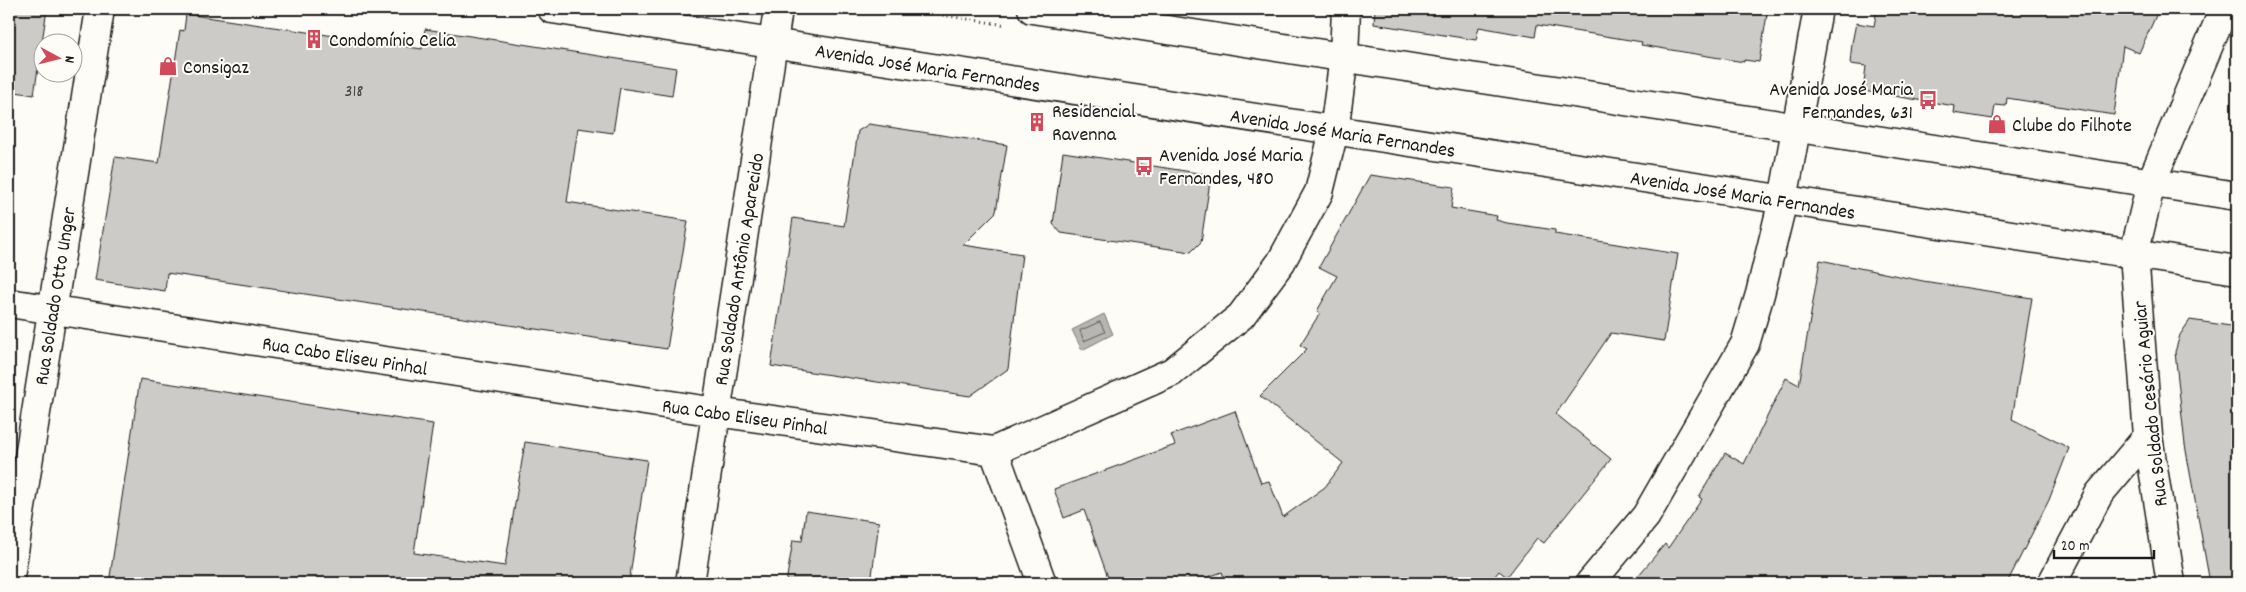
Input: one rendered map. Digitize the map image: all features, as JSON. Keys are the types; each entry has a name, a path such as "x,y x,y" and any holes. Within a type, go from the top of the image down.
{"street":[{"name":"Rua Soldado Otto Unger","path":"9,583 100,9"},
{"name":"Avenida José Maria Fernandes","path":"552,9 2237,270"},
{"name":"Rua Soldado Antônio Aparecido","path":"690,583 778,9"},
{"path":"1032,9 2237,196"},
{"path":"1042,583 994,451 1172,372 1240,316 1281,262 1319,192 1334,130 1344,57 1346,9"},
{"path":"1590,583 1646,516 1745,344 1760,294 1783,200 1818,9"},
{"path":"2134,254 2151,183 2224,9"},
{"name":"Rua Soldado Cesário Aguiar","path":"2134,254 2148,436 2171,583"},
{"name":"Rua Cabo Eliseu Pinhal","path":"9,303 716,412 994,451"},
{"path":"2052,583 2099,494 2148,436"}],"water":[{"path":"1104,314 1113,334 1082,350 1072,330"}],"building":[{"path":"9,9 47,9 44,32 32,32 32,82 36,82 34,95 9,91"},
{"path":"1375,9 1768,9 1759,62 1744,60 1744,62 1641,45 1642,42 1537,25 1535,37 1479,27 1476,40 1374,24"},
{"path":"1877,9 2159,9 2139,53 2123,46 2114,115 2007,98 2006,106 1995,105 1993,119 1954,113 1955,106 1863,91 1866,66 1850,64 1852,43 1856,23 1874,26"},
{"path":"186,14 422,49 425,29 676,68 672,96 620,88 613,133 578,128 567,202 688,221 667,349 167,273 165,291 95,280 115,157 159,163 180,30 184,31"},
{"path":"869,124 1007,145 996,212 963,245 1022,254 1008,369 970,396 771,366 793,218 844,226 858,131"},
{"path":"1063,152 1211,175 1201,242 1191,252 1061,233 1053,224"},
{"path":"1370,175 1454,187 1451,208 1497,216 1496,220 1507,223 1555,230 1555,234 1678,254 1664,341 1611,333 1556,414 1611,459 1544,543 1537,538 1507,577 1499,571 1489,583 1226,583 1222,572 1192,583 1110,583 1084,510 1064,518 1054,489 1175,445 1171,435 1235,411 1261,483 1269,481 1283,517 1325,487 1343,463 1260,396 1307,349 1300,345 1320,313 1317,311 1337,276 1319,267"},
{"path":"1820,260 1923,281 2032,298 2012,419 2069,448 2049,500 2007,583 1632,583 1665,544 1668,548 1702,499 1699,497 1725,453 1744,464 1786,378 1799,385"},
{"path":"2190,320 2237,327 2237,583 2210,583 2185,445 2175,352 2180,335"},
{"path":"140,379 433,424 414,553 505,566 525,442 647,460 629,583 109,583"},
{"path":"806,511 879,522 871,583 786,583 793,540 802,541"}],"place":[{"name":"Condomínio Celia","path":"314,39"},
{"name":"Consigaz","path":"168,66"},
{"name":"Avenida José Maria Fernandes, 631","path":"1928,100"},
{"name":"Residencial Ravenna","path":"1037,122"},
{"name":"Clube do Filhote","path":"1997,124"},
{"name":"Avenida José Maria Fernandes, 480","path":"1144,166"}]}
